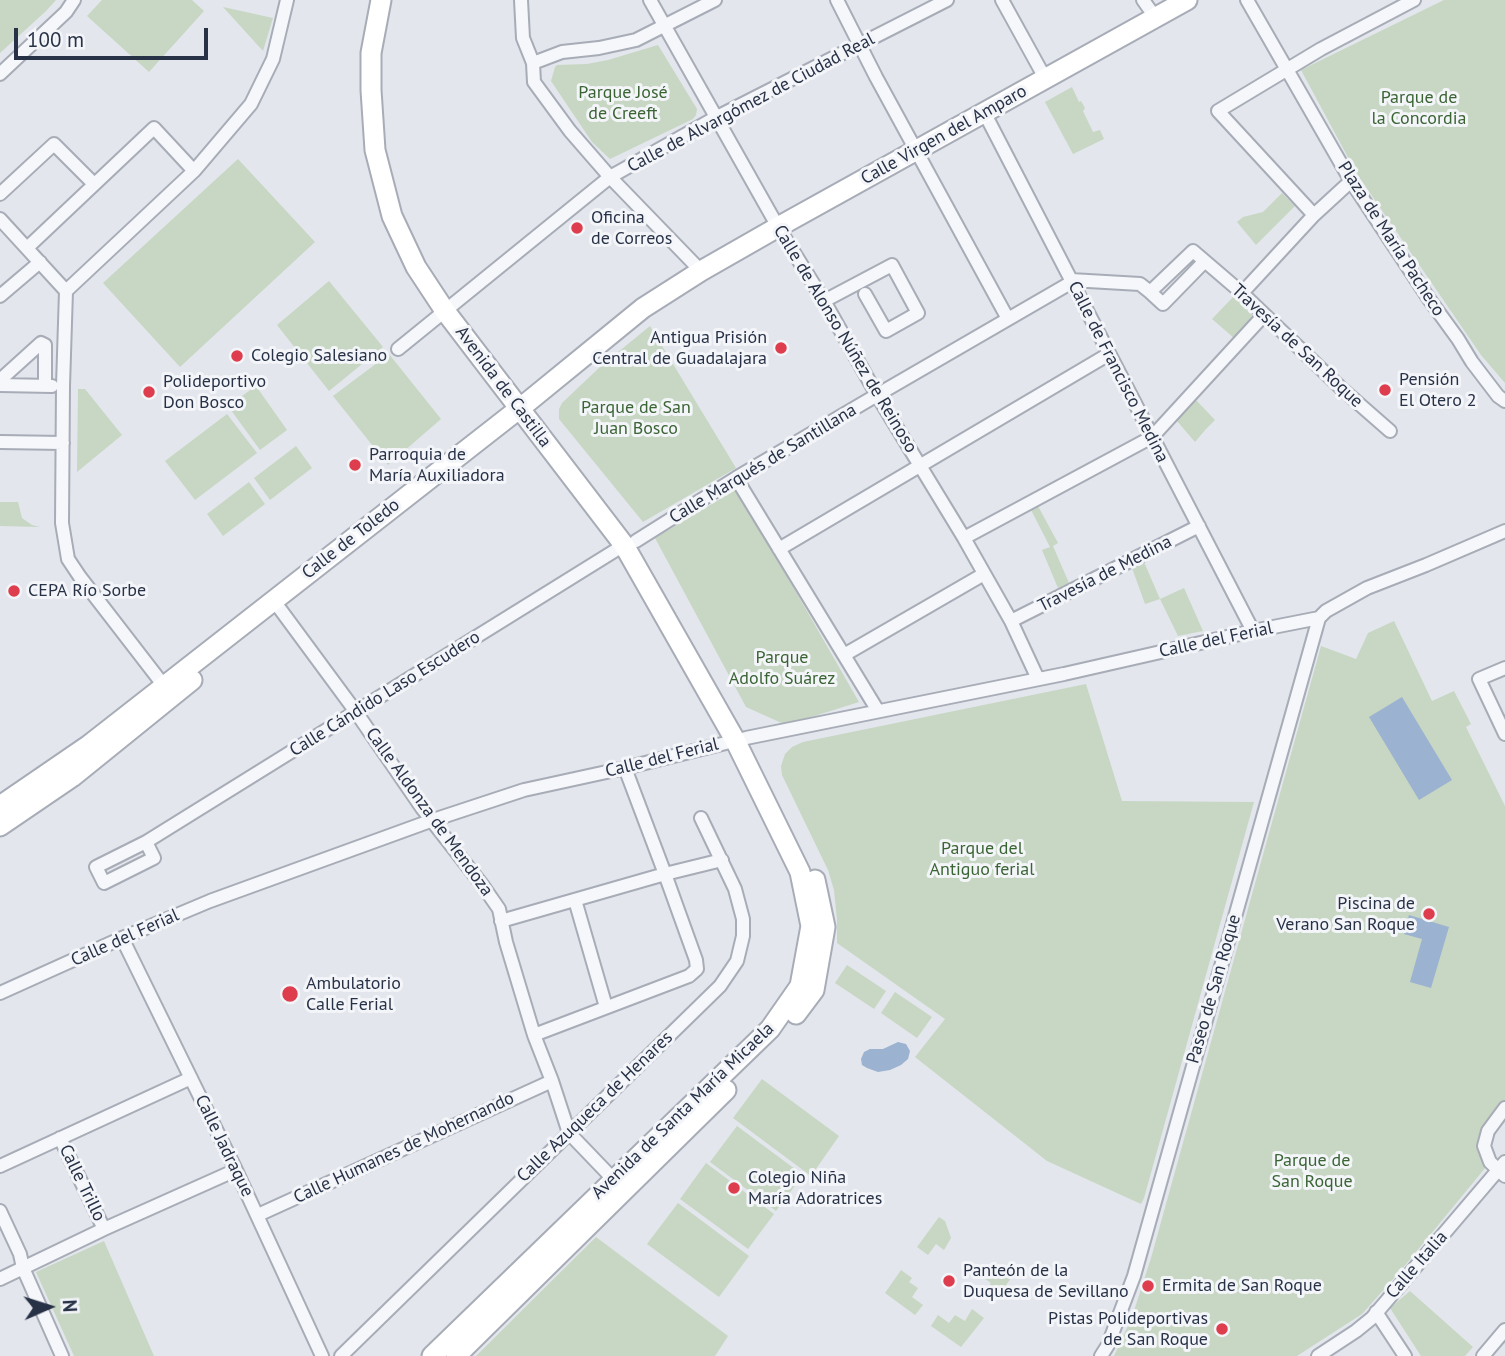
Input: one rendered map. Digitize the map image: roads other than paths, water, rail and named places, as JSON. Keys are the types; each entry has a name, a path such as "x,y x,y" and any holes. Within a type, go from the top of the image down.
{"street":[{"path":"0,74 66,12 74,0"},
{"path":"66,291 194,171 251,104 273,59 287,0"},
{"name":"Avenida de Castilla","path":"381,0 371,53 375,150 392,216 416,267 445,312 630,543 741,739"},
{"path":"521,0 523,38 533,63 534,82 570,131 610,177 701,271"},
{"name":"Calle de Alonso Núñez de Reinoso","path":"650,0 778,227 964,538 1011,621 1038,679"},
{"path":"533,63 562,51 599,48 636,40 715,0"},
{"path":"837,0 1008,319"},
{"name":"Calle de Alvargómez de Ciudad Real","path":"398,349 610,177 716,118 947,0"},
{"path":"1002,0 1045,79"},
{"path":"1143,0 1156,17"},
{"name":"Calle Virgen del Amparo","path":"701,271 1187,0"},
{"name":"Plaza de María Pacheco","path":"1247,0 1351,181 1472,362 1498,396 1505,401"},
{"path":"1314,215 1218,111 1321,49 1414,0"},
{"name":"Calle de Francisco Medina","path":"984,112 1253,631"},
{"path":"27,248 154,128 194,171"},
{"path":"0,194 54,144 94,184"},
{"path":"1242,293 1314,215 1351,181"},
{"path":"0,219 66,291 62,523 68,559 168,691"},
{"name":"Travesía de San Roque","path":"1072,281 1140,284 1150,292 1192,251 1242,293 1342,390 1390,431"},
{"path":"0,296 40,262"},
{"path":"824,300 892,265 918,313 886,331 865,294"},
{"name":"Calle de Toledo","path":"0,806 281,610 643,308 701,271"},
{"name":"Calle Marqués de Santillana","path":"630,543 1072,281"},
{"path":"964,538 1152,437 1264,315"},
{"path":"0,383 41,343 45,345 45,386"},
{"path":"779,549 1108,354"},
{"path":"0,383 63,386"},
{"name":"Calle de Toledo","path":"0,826 72,777 168,691 524,408"},
{"path":"0,442 63,443"},
{"path":"736,478 878,711"},
{"name":"Travesía de Medina","path":"1011,621 1199,526"},
{"name":"Calle del Ferial","path":"0,993 211,901 432,820 524,790 741,739 1038,679 1319,618 1326,611 1367,588 1505,531"},
{"name":"Calle Cándido Laso Escudero","path":"146,842 630,543"},
{"path":"844,655 984,574"},
{"name":"Calle Aldonza de Mendoza","path":"281,610 422,808 499,909 534,1035 569,1133"},
{"name":"Paseo de San Roque","path":"1101,1356 1108,1345 1134,1276 1319,618"},
{"path":"1505,668 1479,680 1505,734"},
{"name":"Avenida de Santa María Micaela","path":"432,1356 781,1035 814,990 825,927 813,869 741,739"},
{"path":"534,1035 689,976 697,969 625,768"},
{"name":"Calle Azuqueca de Henares","path":"341,1356 720,986 737,961 743,936 743,919 735,889 701,818"},
{"path":"501,921 722,860"},
{"path":"575,900 606,1007"},
{"name":"Calle Jadraque","path":"121,938 258,1215 322,1356"},
{"path":"0,1166 191,1078"},
{"name":"Calle Humanes de Mohernando","path":"258,1215 552,1081"},
{"path":"1503,1170 1490,1163 1484,1146 1488,1131 1505,1108"},
{"path":"569,1133 619,1185"},
{"name":"Calle Trillo","path":"60,1138 104,1228"},
{"path":"0,1279 104,1228 236,1170"},
{"name":"Calle Italia","path":"1318,1356 1362,1327 1503,1170"},
{"name":"Avenida de Santa María Micaela","path":"456,1356 619,1185"},
{"path":"0,1211 62,1356"},
{"path":"1376,1312 1405,1356"},
{"path":"1483,1356 1505,1330"}],"water":[{"path":"1402,697 1452,780 1419,800 1369,717"},
{"path":"1409,915 1449,927 1431,988 1410,982 1422,939 1404,934"},
{"path":"898,1042 906,1044 910,1051 908,1059 901,1065 878,1072 862,1065 864,1052 883,1049"}],"place":[{"name":"Oficina de Correos","path":"577,228"},
{"name":"Antigua Prisión Central de Guadalajara","path":"781,348"},
{"name":"Colegio Salesiano","path":"237,356"},
{"name":"Pensión El Otero 2","path":"1385,390"},
{"name":"Polideportivo Don Bosco","path":"149,392"},
{"name":"Parroquia de María Auxiliadora","path":"355,465"},
{"name":"CEPA Río Sorbe","path":"14,591"},
{"name":"Piscina de Verano San Roque","path":"1429,914"},
{"name":"Ambulatorio Calle Ferial","path":"290,994"},
{"name":"Colegio Niña María Adoratrices","path":"734,1188"},
{"name":"Panteón de la Duquesa de Sevillano","path":"949,1281"},
{"name":"Ermita de San Roque","path":"1148,1286"},
{"name":"Pistas Polideportivas de San Roque","path":"1222,1329"}],"park label":[{"name":"Parque José de Creeft","path":"623,103"},
{"name":"Parque de la Concordia","path":"1419,108"},
{"name":"Parque de San Juan Bosco","path":"636,418"},
{"name":"Parque Adolfo Suárez","path":"782,668"},
{"name":"Parque del Antiguo ferial","path":"982,859"},
{"name":"Parque de San Roque","path":"1312,1171"}]}
